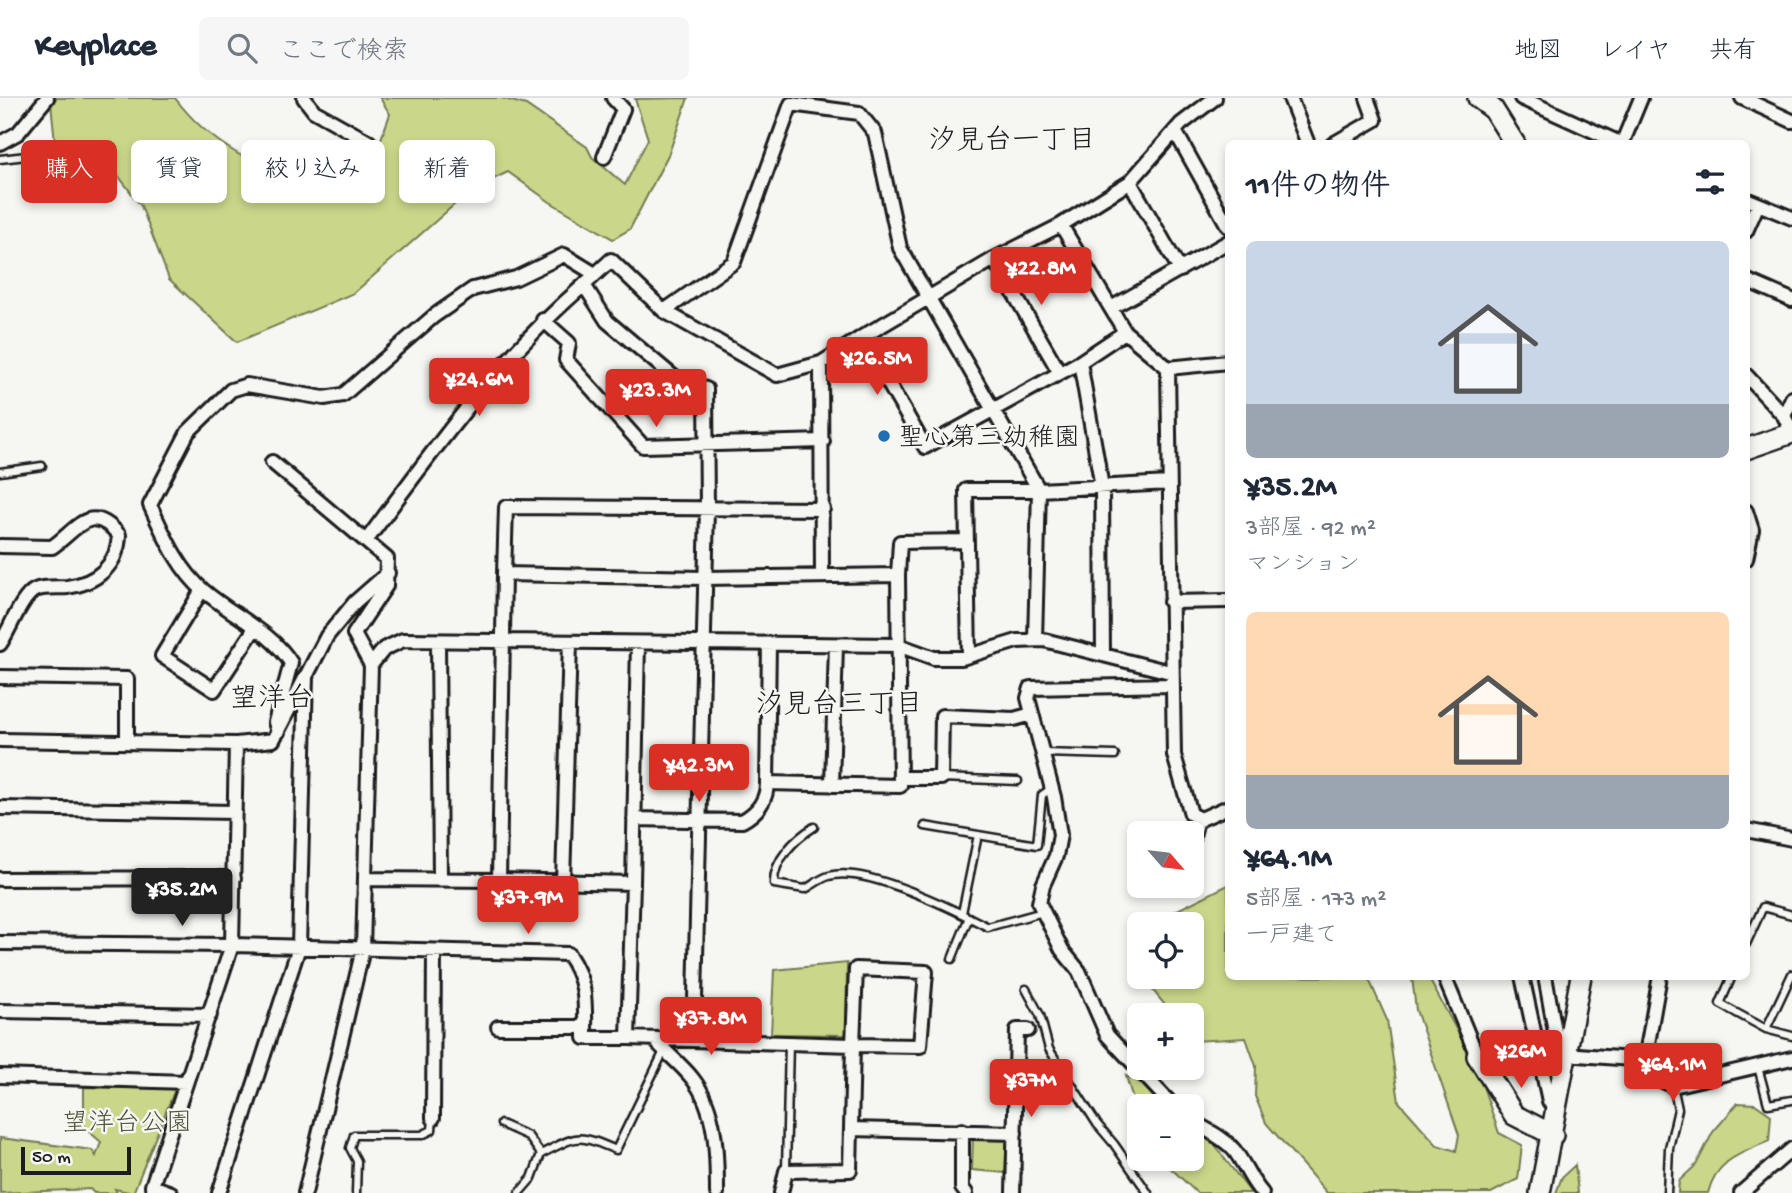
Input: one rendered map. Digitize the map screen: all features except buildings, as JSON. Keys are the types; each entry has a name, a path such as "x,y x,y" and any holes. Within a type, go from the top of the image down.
{"street":[{"path":"0,143 18,133 47,98"},
{"path":"304,98 314,111 365,140"},
{"path":"604,157 623,109 613,98"},
{"path":"366,541 469,403 543,320 611,260 664,311 777,375 821,362 994,259 1061,225 1130,182 1175,131 1215,98"},
{"path":"1290,98 1306,140"},
{"path":"1340,140 1375,121 1367,98"},
{"path":"1478,98 1493,109 1513,140"},
{"path":"1521,98 1613,140"},
{"path":"1624,140 1641,98"},
{"path":"1742,98 1792,121"},
{"path":"664,311 734,262 791,104 859,113 875,133 900,248 927,300 995,409 1039,490 1035,640"},
{"path":"1175,131 1223,204"},
{"path":"1130,182 1180,270"},
{"path":"1752,202 1792,218"},
{"path":"1061,225 1125,331 1168,368 1225,362"},
{"path":"1111,308 1225,244"},
{"path":"278,732 275,722 291,663 282,648 202,590 171,551 150,505 188,432 231,390 247,385 324,398 343,395 434,316 473,289 516,278 564,255 595,274"},
{"path":"994,259 1060,373"},
{"path":"1750,282 1792,300"},
{"path":"584,285 607,321 676,379 706,389 707,509 694,1040"},
{"path":"543,320 569,343 566,360 643,446 823,442"},
{"path":"862,337 925,447 1080,362 1125,331"},
{"path":"821,362 822,575"},
{"path":"1080,362 1102,487 1103,655"},
{"path":"1168,368 1170,679 1174,755 1191,814 1201,819 1225,808"},
{"path":"1750,381 1789,427"},
{"path":"1789,427 1792,398"},
{"path":"1750,447 1789,427"},
{"path":"272,462 387,559 388,573 386,586 354,634 371,665 363,949 305,1193"},
{"path":"969,656 966,490 1039,490 1169,483"},
{"path":"499,880 506,507 823,509"},
{"path":"0,546 51,547 82,520 93,518 110,525 119,535 118,550 107,569 93,580 69,587 34,591 23,601 13,626 0,644"},
{"path":"767,783 900,786 900,542 967,541"},
{"path":"0,740 236,744 274,740 327,636 355,602 388,573"},
{"path":"504,573 704,578 898,575"},
{"path":"202,590 162,656 214,690 255,628"},
{"path":"1170,602 1225,601"},
{"path":"371,665 384,649 403,640 898,645 933,658 969,656 1017,641 1035,640 1103,655 1170,679"},
{"path":"438,641 440,880"},
{"path":"563,882 570,642"},
{"path":"628,1038 638,643"},
{"path":"634,819 742,821 751,816 767,794 769,644"},
{"path":"832,785 836,645"},
{"path":"219,1193 299,947 306,676"},
{"path":"0,677 127,679 127,742"},
{"path":"1162,1094 1107,1035 1079,971 1062,950 1039,903 1042,886 1056,856 1060,835 1052,788 1028,698 1031,688 1170,679"},
{"path":"900,778 941,778 942,716 1014,719 1032,714"},
{"path":"171,1193 152,1185 232,945 236,744"},
{"path":"0,808 235,812"},
{"path":"1750,831 1792,839"},
{"path":"0,878 234,878"},
{"path":"365,879 633,883"},
{"path":"0,943 232,945 568,954 579,970 586,991 584,1038 628,1038 853,1045 920,1046 926,972 856,969 853,1045 850,1170 786,1171 781,1193"},
{"path":"433,1118 434,951"},
{"path":"1446,980 1477,1056 1514,1115 1552,1135"},
{"path":"1523,980 1549,1101 1556,1112"},
{"path":"1546,980 1564,1063"},
{"path":"1540,1193 1580,980"},
{"path":"1645,1060 1660,980"},
{"path":"0,1011 210,1015"},
{"path":"498,1027 585,1027"},
{"path":"1013,1193 1017,1030 1028,1030"},
{"path":"654,1039 692,1077 709,1104 717,1167 717,1193"},
{"path":"1564,1063 1645,1060 1656,1065 1663,1081 1673,1086 1792,1058"},
{"path":"0,1076 186,1082"},
{"path":"1204,1128 1223,1140 1235,1152 1251,1181 1262,1193"},
{"path":"851,1129 1014,1133"},
{"path":"962,1130 962,1188 966,1193"},
{"path":"1741,1193 1792,1149"}],"lane":[{"path":"0,159 21,157"},
{"path":"0,472 42,466"},
{"path":"1043,753 1115,755"},
{"path":"941,778 1018,781"},
{"path":"925,826 1037,845 1042,795 1052,788"},
{"path":"814,827 800,836 783,857 774,873 775,884 806,889 828,876 842,874 895,886 939,901 988,927 1043,912"},
{"path":"951,959 966,915 978,835"},
{"path":"1750,935 1763,907 1792,915"},
{"path":"1766,1029 1792,974"},
{"path":"1730,980 1720,1004 1766,1029 1792,1037"},
{"path":"1026,989 1040,1015 1049,1049 1097,1124 1148,1193"},
{"path":"786,1171 789,1043"},
{"path":"519,1193 532,1178 541,1154 575,1137 585,1136 616,1150 664,1051"},
{"path":"1758,1067 1768,1104 1792,1100"},
{"path":"1667,1193 1669,1148 1678,1109 1673,1086"},
{"path":"356,1193 358,1161 350,1148 354,1135 422,1135 432,1130 433,1118"},
{"path":"501,1124 527,1136 541,1154"}],"green space":[{"path":"57,98 175,98 204,130 217,140 131,140 131,193 117,174 117,140 55,140 51,103"},
{"path":"380,98 501,98 526,105 587,147 592,157 625,185 648,139 635,99 688,98 669,153 630,229 613,239 550,202 508,172 495,178 495,140 399,140 399,203 456,203 354,293 237,342 169,279 139,203 227,203 227,147 241,155 241,203 385,203 385,140 381,140 390,114"},
{"path":"1225,886 1225,980 1369,980 1387,1020 1399,1102 1437,1145 1456,1151 1459,1135 1416,1010 1412,980 1430,980 1476,1066 1499,1133 1522,1145 1518,1179 1491,1193 1327,1193 1266,1123 1255,1096 1256,1066 1246,1038 1204,1040 1204,1003 1163,1003 1152,989 1204,989 1204,912 1173,912"},
{"path":"847,963 846,1035 771,1034 774,970"},
{"path":"1127,1080 1135,1080 1166,1094 1131,1094"},
{"name":"望洋台公園","path":"84,1087 175,1089 133,1193 115,1189 117,1193 94,1193 90,1189 0,1193 0,1138 92,1150 96,1156 101,1142 84,1127"},
{"path":"1738,1103 1755,1104 1771,1115 1769,1141 1723,1165 1708,1193 1678,1193 1679,1181 1696,1165 1713,1132"},
{"path":"1204,1132 1251,1193 1197,1193 1174,1171 1204,1171"},
{"path":"973,1136 1007,1137 1005,1173 972,1170"},
{"path":"1575,1165 1578,1193 1556,1193 1562,1177"}],"place":[{"name":"聖心第三幼稚園","path":"884,436"}],"district":[{"name":"汐見台一丁目","path":"1012,138"},
{"name":"望洋台","path":"272,696"},
{"name":"汐見台三丁目","path":"839,702"}]}
